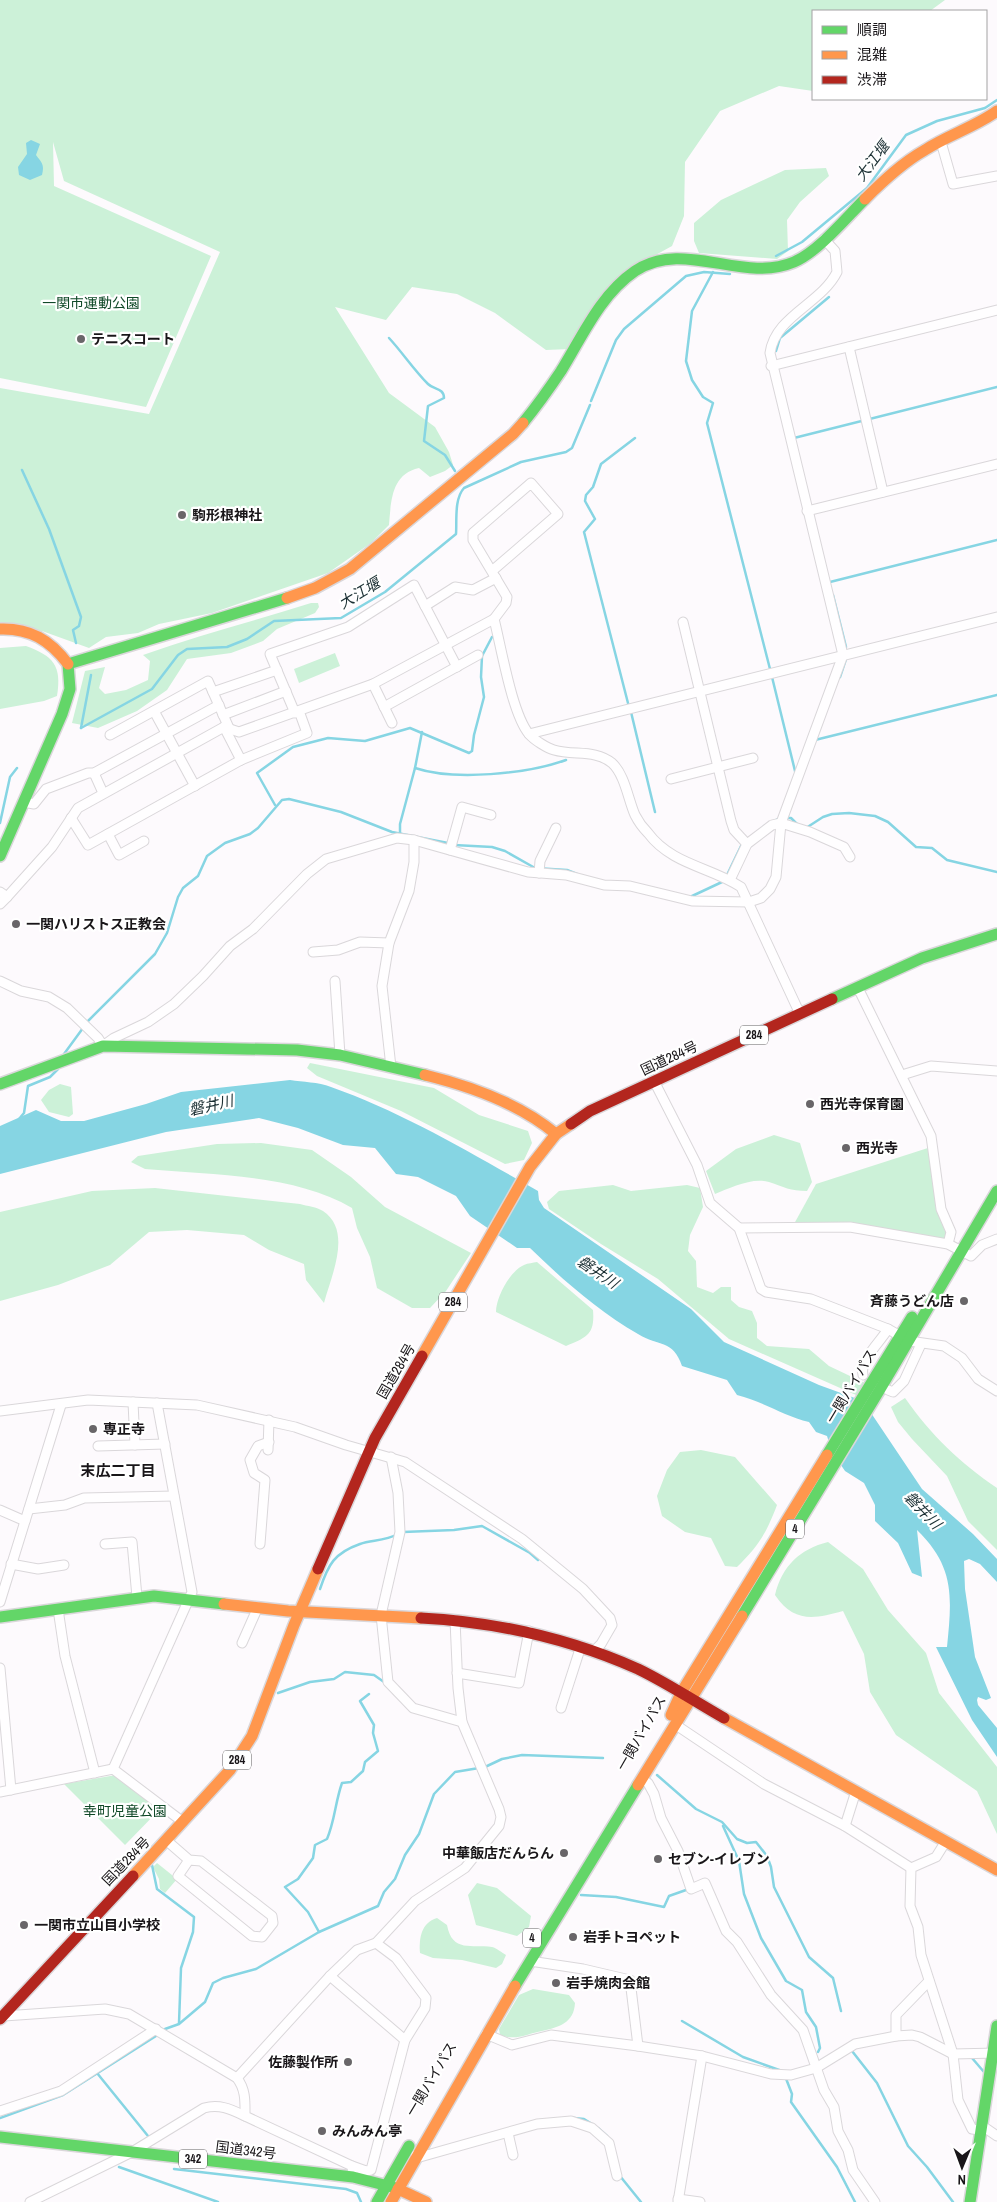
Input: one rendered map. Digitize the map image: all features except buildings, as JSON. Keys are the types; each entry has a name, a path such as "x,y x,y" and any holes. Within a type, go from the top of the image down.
{"main road":[{"path":"68,664 274,603 315,588 350,569 513,434 534,410 602,304 619,283 637,269 657,261 682,258 753,266 780,266 804,257 903,165 925,150 974,126 997,111"},
{"path":"0,629 24,629 44,637 57,649 68,664 70,689 0,856"},
{"name":"国道284号","path":"1,2017 230,1770 252,1736 301,1611 375,1438 530,1167 556,1134 590,1112 654,1081 922,958 997,934"},
{"path":"0,1084 104,1046 265,1048 340,1055 455,1082 536,1117 556,1134"},
{"name":"一関バイパス","path":"434,2103 522,1954 706,1664 904,1338 941,1287 997,1191"},
{"path":"0,1617 154,1596 301,1611 455,1620 529,1631 582,1646 639,1670 997,1870"},
{"name":"一関バイパス","path":"391,2202 486,2034 676,1725 686,1696"},
{"path":"970,2202 995,2053 997,2026"},
{"name":"一関バイパス","path":"377,2202 414,2136"},
{"name":"国道342号","path":"0,2137 132,2152 352,2172 398,2189 426,2202"}],"street":[{"path":"941,142 953,184 997,176"},
{"path":"0,981 21,991 49,997 68,1008 104,1046 114,1038 148,1022 174,1004 230,946 253,929 307,874 326,859 397,838 414,840 528,872 566,875 604,886 630,886 692,901 749,902 761,898 770,889 776,877 781,823 843,656 771,366 770,353 774,338 782,326 821,292 837,272 835,251 824,239"},
{"path":"771,366 997,310"},
{"path":"849,347 883,492"},
{"path":"808,511 997,464"},
{"path":"0,904 4,894 19,887 52,847 78,808 103,792 177,752 227,728 239,732 373,684 494,619 506,603 507,597 494,574 473,540 473,533 531,484 558,514 494,574 473,590 455,587 425,606"},
{"path":"71,818 88,845 241,760 307,734 270,654 348,627 414,585 457,667"},
{"path":"529,734 997,617"},
{"path":"494,619 517,710 529,734 552,750 572,754 596,754 612,764 621,778 636,817 661,848 680,860 730,880 742,887 800,1014"},
{"path":"682,622 734,830 747,844"},
{"path":"384,707 478,656"},
{"path":"213,692 277,670"},
{"path":"110,735 208,681 241,760"},
{"path":"373,684 392,724"},
{"path":"223,715 286,692"},
{"path":"24,802 34,804 46,788 88,773 94,773 219,705"},
{"path":"154,711 195,786"},
{"path":"671,779 753,758"},
{"path":"94,773 103,792"},
{"path":"450,850 462,807 491,816"},
{"path":"730,880 747,844 772,825 781,823 810,832 844,847 850,857"},
{"path":"539,873 540,861 556,828"},
{"path":"108,834 120,855 144,841"},
{"path":"390,1068 382,986 389,943 409,891 414,862 414,840"},
{"path":"313,952 338,950 360,942 389,943"},
{"path":"335,981 340,1055"},
{"path":"858,988 931,1136 941,1209 951,1232 948,1244"},
{"path":"902,1075 931,1066 997,1071"},
{"path":"654,1081 697,1165 710,1203 739,1228 757,1284 766,1292 811,1299 888,1329 904,1338 921,1344 936,1344 954,1351 985,1385 997,1391"},
{"path":"739,1228 850,1227 948,1244 971,1256 982,1244 997,1239"},
{"path":"888,1329 866,1360 862,1370 875,1385 893,1392 897,1390 904,1381 921,1344"},
{"path":"985,1385 997,1385"},
{"path":"0,1411 88,1400 197,1405 269,1420 405,1462 522,1539 582,1589 610,1618 612,1625 601,1644 594,1651"},
{"path":"133,1402 135,1445"},
{"path":"113,1769 192,1592 157,1403"},
{"path":"0,1602 61,1404"},
{"path":"260,1544 264,1480 254,1473 250,1460 258,1446 269,1446 269,1420"},
{"path":"98,1446 165,1444"},
{"path":"391,1458 398,1493 400,1532 381,1616 388,1682 413,1708 462,1722"},
{"path":"28,1509 65,1505 84,1498 174,1496"},
{"path":"0,1510 25,1521"},
{"path":"105,1544 132,1542 137,1597"},
{"path":"11,1564 38,1569 64,1565"},
{"path":"242,1643 258,1607"},
{"path":"58,1609 65,1656 95,1773"},
{"path":"238,2078 330,1976 357,1950 376,1943 415,1902 465,1868 499,1826 501,1817 499,1809 462,1722 457,1673 455,1620"},
{"path":"457,1673 519,1683 529,1631"},
{"path":"561,1708 582,1646"},
{"path":"0,1668 11,1790"},
{"path":"676,1725 764,1784 845,1826 911,1868"},
{"path":"0,1792 113,1769 183,1822"},
{"path":"643,1780 654,1794 661,1818 678,1851 691,1889 705,1883 726,1931 737,1942 771,1995 803,2030 824,2090 834,2107 838,2131 848,2150 852,2170 875,2202"},
{"path":"845,1826 856,1791"},
{"path":"166,1840 190,1860 201,1861 272,1916 273,1923 262,1937 252,1936 178,1876 190,1860"},
{"path":"911,1868 936,1857 946,1841"},
{"path":"911,1868 910,1906 918,1927 921,1955 953,2054 958,2100 972,2129 981,2128 997,2136"},
{"path":"30,2202 132,2152 204,2108 224,2106 352,2172 371,2170 405,2040 425,2008 426,1998 396,1958 376,1943"},
{"path":"530,1962 584,1969 630,1980 638,2046"},
{"path":"330,1976 405,2040"},
{"path":"896,2036 896,2015 929,1981"},
{"path":"1,2017 105,2009 129,2014 238,2078 243,2086 245,2116"},
{"path":"0,2111 61,2091 156,2029"},
{"path":"486,2034 512,2045 551,2035 638,2046 702,2056 771,2074 791,2075 816,2068 855,2044 896,2036 920,2036 953,2054 995,2053"},
{"path":"700,2202 678,2200 702,2056"},
{"path":"416,2155 420,2157 537,2124 571,2121 592,2128 609,2144 617,2176"},
{"path":"508,2133 513,2154"}],"green space":[{"name":"一関市運動公園","path":"0,0 945,0 931,10 812,10 812,91 779,86 720,111 685,162 684,216 672,246 630,269 570,349 546,350 495,313 457,294 412,287 386,320 335,307 389,393 435,427 449,452 453,465 445,471 430,477 419,468 403,476 394,490 389,525 371,543 328,573 212,613 159,624 138,633 106,637 89,648 42,631 0,624 0,388 149,414 220,252 64,181 53,142 54,186 211,256 146,407 0,378"},
{"path":"826,168 829,176 800,202 787,220 788,251 777,259 699,253 694,241 694,223 721,200 785,170"},
{"path":"311,603 318,603 319,607 315,613 277,629 263,641 231,653 187,659 167,690 137,711 98,728 72,723 85,671 105,667 99,688 105,694 126,690 148,680 150,661 143,655"},
{"path":"26,646 43,654 54,663 58,677 57,696 44,701 0,709 0,648"},
{"path":"335,653 340,666 299,683 294,669"},
{"path":"310,1063 434,1088 479,1115 528,1131 532,1143 524,1160 505,1164 401,1111 317,1076 307,1068"},
{"path":"60,1084 71,1087 73,1114 69,1117 49,1112 41,1100 49,1090"},
{"path":"774,1135 800,1143 812,1182 807,1191 791,1189 769,1182 756,1181 741,1184 715,1194 706,1171 736,1149"},
{"path":"261,1143 312,1150 351,1177 385,1207 471,1253 446,1291 430,1308 412,1308 377,1288 370,1257 357,1228 352,1208 304,1188 278,1182 224,1175 145,1169 131,1162 138,1156 217,1144"},
{"path":"931,1147 948,1231 946,1240 794,1224 816,1184"},
{"path":"613,1185 631,1191 687,1185 700,1188 703,1207 690,1235 688,1251 696,1261 697,1287 713,1293 721,1287 731,1287 731,1300 739,1307 752,1311 757,1323 757,1338 767,1346 809,1349 829,1366 869,1385 856,1395 729,1339 658,1279 549,1209 547,1202 559,1191"},
{"path":"155,1188 300,1204 323,1211 332,1220 337,1230 338,1242 335,1267 324,1303 306,1280 304,1264 269,1250 244,1235 187,1230 149,1232 110,1265 58,1285 0,1301 0,1212 92,1191"},
{"path":"537,1262 593,1310 593,1325 588,1334 566,1346 496,1312 498,1299 509,1279 519,1268 529,1263"},
{"path":"905,1398 947,1448 997,1488 997,1550 968,1521 947,1476 898,1422 891,1407"},
{"path":"701,1450 735,1457 777,1505 761,1539 737,1567 725,1566 711,1538 685,1532 662,1516 657,1496 667,1470 680,1452"},
{"path":"828,1542 863,1569 888,1610 926,1653 939,1693 997,1767 997,1834 977,1791 896,1735 870,1692 864,1654 843,1611 823,1616 805,1616 790,1610 775,1595 782,1575 794,1560 809,1549"},
{"name":"幸町児童公園","path":"116,1775 160,1809 125,1845 64,1784"},
{"path":"157,1863 177,1879 165,1893 160,1889 159,1879 153,1867"},
{"path":"477,1883 497,1888 531,1916 529,1927 517,1936 476,1925 468,1895"},
{"path":"437,1918 447,1925 453,1940 458,1943 496,1948 506,1955 502,1964 496,1968 462,1960 433,1958 420,1953 420,1942 424,1927 427,1923"},
{"path":"533,1989 569,1995 575,2003 569,2020 560,2026 517,2037 500,2035 499,2029 519,1995"}],"water":[{"path":"31,140 40,144 36,155 43,168 42,175 30,180 19,175 18,167 27,154 26,143"},
{"name":"磐井川","path":"290,1080 326,1085 358,1097 437,1134 538,1191 539,1200 544,1208 691,1309 724,1342 819,1385 863,1401 922,1489 973,1534 997,1559 997,1582 980,1564 969,1559 964,1561 965,1589 975,1657 991,1698 986,1700 978,1697 977,1700 978,1705 997,1728 997,1757 972,1720 936,1647 947,1647 950,1598 945,1570 929,1544 917,1530 922,1577 912,1573 898,1543 875,1521 875,1505 864,1483 845,1471 832,1452 827,1436 816,1432 809,1422 737,1395 727,1380 682,1366 670,1347 646,1338 623,1325 568,1283 530,1248 517,1248 470,1216 456,1196 418,1177 396,1174 375,1148 343,1145 298,1128 259,1118 166,1132 0,1174 0,1126 36,1110 61,1121 84,1121 181,1092"}],"waterway":[{"name":"大江堰","path":"776,256 802,242 867,188 906,135 937,121 985,108 997,100"},
{"name":"大江堰","path":"591,401 616,340 624,329 686,276 704,272 730,274"},
{"path":"713,272 692,311 686,361 692,380 703,397 713,403 707,423 770,669"},
{"path":"776,351 780,338 829,297"},
{"path":"389,338 428,384 441,391 444,395 444,398 428,406 424,441 445,455 455,471"},
{"path":"794,438 997,387"},
{"name":"大江堰","path":"81,728 152,689 178,655 187,649 227,647 247,639 274,621 341,618 385,592 456,534 457,504 464,488 521,462 566,452 572,448 590,405"},
{"path":"629,707 584,532 595,519 585,501 586,495 593,487 601,464 635,438"},
{"path":"22,470 49,529 81,617 79,626 73,630 76,643"},
{"path":"830,582 997,540"},
{"path":"833,595 846,647"},
{"path":"275,805 257,773 293,747 328,738 365,741 410,728 469,753 472,751 474,735 484,697 481,677 482,656 492,637"},
{"path":"840,677 846,659"},
{"path":"81,728 91,675"},
{"path":"772,677 796,775"},
{"path":"815,740 997,695"},
{"path":"631,712 655,812"},
{"path":"400,833 400,824 415,768 422,732"},
{"path":"415,768 450,774 491,774 531,769 566,760"},
{"name":"大江堰","path":"0,823 10,777 17,768"},
{"path":"88,1021 155,954 167,933 178,897 183,888 198,876 207,856 225,843 250,834 258,828 282,800 289,799 341,812 392,832 448,843"},
{"path":"806,828 823,817 832,814 849,813 875,816 888,822 916,847 932,848 947,860 997,872"},
{"path":"788,815 787,818 791,818 798,825"},
{"path":"764,826 778,819"},
{"path":"727,875 742,844"},
{"path":"454,845 492,847 505,851 535,868 567,870 577,874"},
{"path":"690,897 722,882"},
{"path":"64,1054 83,1028"},
{"path":"19,1119 24,1113 28,1086 50,1077 58,1069"},
{"path":"403,1532 454,1530 482,1526 530,1553 538,1560"},
{"path":"320,1589 329,1567 344,1551 360,1544 398,1534"},
{"path":"278,1693 310,1682 334,1679 345,1672 374,1675 384,1682"},
{"path":"319,1932 308,1912 285,1887 298,1879 313,1858 315,1845 327,1839 342,1783 351,1782 363,1771 365,1762 378,1751 373,1733 374,1725 360,1701 369,1694"},
{"path":"485,1767 502,1759 522,1755 603,1758"},
{"path":"165,2029 179,2024 205,2002 213,1983 223,1978 256,1969 319,1932 378,1906 384,1892 395,1879 405,1855 419,1834 434,1794 455,1772 479,1768"},
{"path":"657,1775 696,1809 722,1822 737,1839 747,1843 756,1842 767,1856 774,1887 809,1957 833,1978 841,2011"},
{"path":"723,1826 739,1861 744,1894 761,1938 786,1981 802,1990 806,2012 816,2027 820,2048 818,2052"},
{"path":"152,1865 157,1889 194,1917 193,1932 181,1968 179,2023"},
{"path":"581,1895 616,1897 664,1907 669,1896 686,1890"},
{"path":"682,2021 743,2057 782,2071"},
{"path":"0,2118 63,2095 156,2036"},
{"path":"852,2051 877,2083 908,2146 927,2167 953,2202"},
{"path":"972,2058 984,2072"},
{"path":"97,2073 148,2136"},
{"path":"785,2076 792,2094 791,2102 837,2167 855,2202"},
{"path":"574,2118 584,2119 592,2124"},
{"path":"598,2128 607,2136"},
{"path":"119,2167 218,2202"},
{"path":"174,2169 346,2189 357,2193 361,2202"},
{"path":"620,2176 641,2202"}],"traffic: fast":[{"path":"523,423 561,371 602,304 635,271 654,262 673,259 693,259 754,268 774,267 794,262 822,243 865,199"},
{"path":"0,856 62,714 70,689 68,664 287,598"},
{"path":"832,999 922,958 997,934"},
{"path":"0,1084 103,1046 297,1050 340,1055 425,1075"},
{"path":"742,1616 879,1391 997,1191"},
{"path":"827,1455 912,1317"},
{"path":"0,1617 154,1596 224,1604"},
{"path":"515,1986 638,1785"},
{"path":"970,2202 997,2026"},
{"path":"0,2137 353,2177 396,2188"},
{"path":"377,2202 409,2146"}],"traffic: slow":[{"path":"865,199 908,161 997,111"},
{"path":"287,598 315,588 350,569 513,434 523,423"},
{"path":"0,629 21,631 38,637 54,648 68,664"},
{"path":"425,1075 494,1097 527,1114 556,1134"},
{"path":"422,1356 530,1167 556,1134 571,1124"},
{"path":"671,1715 681,1693 827,1455"},
{"path":"133,1876 230,1770 252,1736 294,1625 318,1569"},
{"path":"224,1604 288,1611 421,1618"},
{"path":"638,1785 742,1616"},
{"path":"724,1718 997,1870"},
{"path":"391,2202 515,1986"},
{"path":"398,2189 426,2202"}],"traffic: jam":[{"path":"571,1124 590,1111 832,999"},
{"path":"318,1569 375,1438 422,1356"},
{"path":"421,1618 477,1623 559,1640 638,1669 671,1686 724,1718"},
{"path":"0,2019 133,1876"}],"place":[{"name":"テニスコート","path":"81,339"},
{"name":"駒形根神社","path":"182,515"},
{"name":"一関ハリストス正教会","path":"16,924"},
{"name":"西光寺保育園","path":"810,1104"},
{"name":"西光寺","path":"846,1148"},
{"name":"斉藤うどん店","path":"964,1301"},
{"name":"専正寺","path":"93,1429"},
{"name":"中華飯店だんらん","path":"564,1853"},
{"name":"セブン-イレブン","path":"658,1859"},
{"name":"一関市立山目小学校","path":"24,1925"},
{"name":"岩手トヨペット","path":"573,1937"},
{"name":"岩手焼肉会館","path":"556,1983"},
{"name":"佐藤製作所","path":"348,2062"},
{"name":"みんみん亭","path":"322,2131"}],"district":[{"name":"末広二丁目","path":"118,1470"}]}
